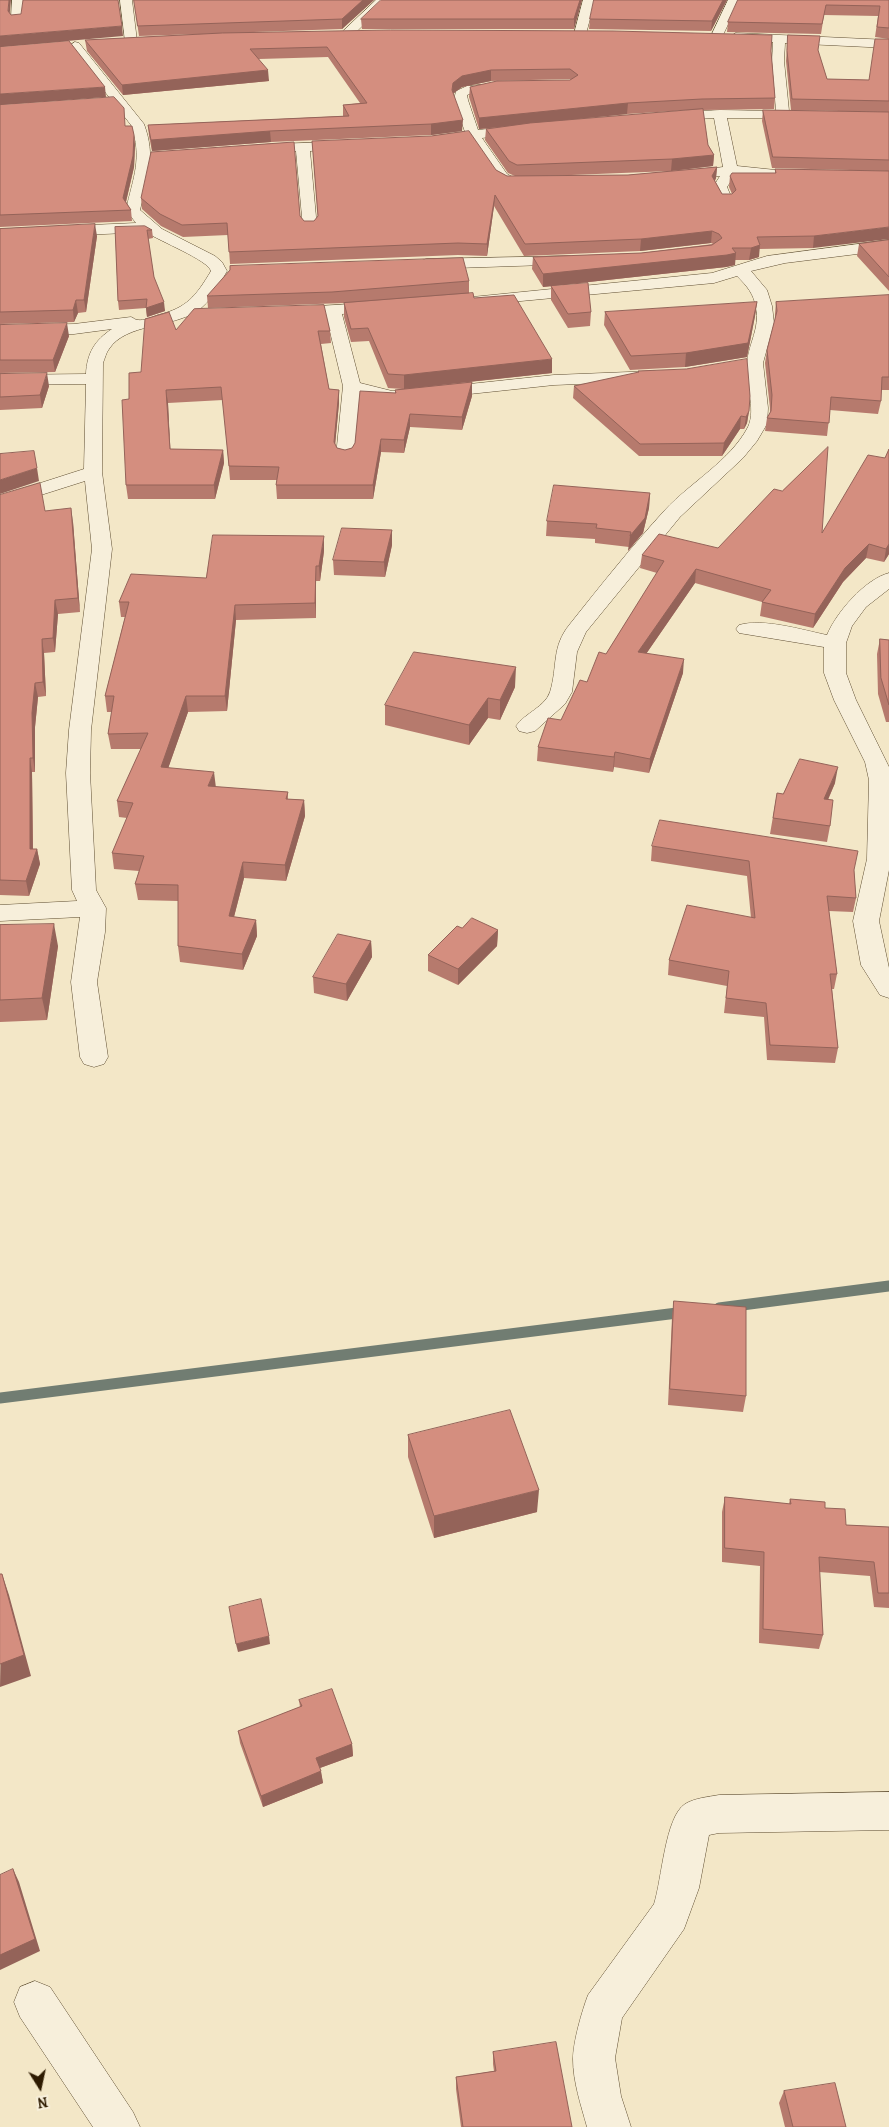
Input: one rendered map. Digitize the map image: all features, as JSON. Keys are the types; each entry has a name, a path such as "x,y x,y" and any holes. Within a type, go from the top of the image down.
{"street":[{"path":"17,20 18,0"},
{"path":"126,0 131,41"},
{"path":"366,34 342,34 383,0"},
{"path":"580,34 589,0"},
{"path":"734,0 712,36 889,44"},
{"path":"779,38 783,115"},
{"path":"94,44 71,46 121,102 137,124 151,157 133,210 137,217 148,227 210,259 217,265 219,271"},
{"path":"522,87 467,90 461,94 461,100 474,135 502,177 513,183 547,181"},
{"path":"102,104 121,102"},
{"path":"720,114 731,170 720,187 726,201"},
{"path":"652,118 720,114 813,115"},
{"path":"421,141 538,128"},
{"path":"242,150 362,144"},
{"path":"303,147 310,228"},
{"path":"665,178 731,170 806,176"},
{"path":"0,234 148,227"},
{"path":"467,301 714,278 785,258 889,245"},
{"path":"407,264 584,261"},
{"path":"219,271 239,270"},
{"path":"527,726 554,704 560,692 566,652 576,630 673,512 737,454 758,424 759,408 746,364 766,323 764,306 759,290 741,270"},
{"path":"94,1057 84,982 92,932 93,908 84,890 78,773 80,730 102,549 93,472 95,363 100,349 110,338 134,326 174,316 190,309 201,300 219,271"},
{"path":"268,314 400,306"},
{"path":"333,311 352,386 346,456"},
{"path":"0,332 74,329 174,316 202,315"},
{"path":"352,386 392,396 404,396 554,380 670,375"},
{"path":"0,380 95,379"},
{"path":"0,502 93,472"},
{"path":"889,579 859,603 842,625 835,643 835,673 845,700 876,762 880,780 869,858 866,921 874,965 889,989"},
{"path":"746,629 771,631 835,643"},
{"path":"0,912 23,913 93,908"},
{"path":"609,2127 600,2096 594,2058 603,2010 670,1915 679,1888 689,1830 698,1818 719,1814 889,1811"},
{"path":"35,2002 118,2127"}],"building":[{"path":"0,0 9,0 8,11 11,15 21,14 23,0 118,0 122,26 0,36"},
{"path":"134,0 363,0 342,19 138,26"},
{"path":"381,0 580,0 574,19 361,19"},
{"path":"594,0 723,0 712,21 590,19"},
{"path":"738,0 889,0 889,28 877,27 880,6 826,5 822,24 728,22"},
{"path":"391,30 613,31 772,35 771,51 775,98 628,103 479,118 470,87 497,81 570,80 578,75 570,69 491,70 462,76 453,83 452,90 463,120 431,124 270,131 151,140 148,125 349,116 343,105 367,103 327,47 250,49 268,70 122,85 85,40 222,33"},
{"path":"788,35 820,36 818,50 827,79 869,80 875,39 889,39 889,101 792,99 787,51"},
{"path":"69,41 105,87 0,94 0,47"},
{"path":"114,97 124,108 125,126 132,126 134,135 133,156 123,198 131,210 0,215 0,105"},
{"path":"703,109 708,145 714,155 672,159 517,165 509,161 486,129 530,123"},
{"path":"763,110 889,112 889,160 773,157"},
{"path":"469,131 496,170 507,176 628,175 717,167 712,176 722,194 732,194 736,190 730,176 732,173 776,173 775,169 889,171 889,227 814,236 757,237 760,245 751,248 732,248 736,253 727,255 543,274 533,257 641,253 712,245 722,238 719,234 712,231 641,239 525,244 495,195 487,244 458,243 229,252 227,223 182,225 160,214 141,198 151,152 294,142 300,216 304,221 314,221 318,216 312,141 431,136"},
{"path":"95,224 84,300 76,300 73,310 0,312 0,229"},
{"path":"145,226 152,230 147,230 154,277 164,302 146,308 147,299 118,301 115,227"},
{"path":"889,240 889,277 859,244"},
{"path":"463,258 469,281 332,292 207,296 230,270 230,266"},
{"path":"588,283 591,312 568,314 551,286"},
{"path":"473,293 474,298 514,295 552,359 404,375 388,374 368,328 351,329 344,303"},
{"path":"889,295 889,377 882,377 881,401 831,397 829,423 767,418 771,411 772,395 767,350 777,311 776,302"},
{"path":"757,302 748,343 686,353 631,356 605,312"},
{"path":"324,305 330,331 318,331 329,389 339,390 334,442 337,448 345,450 352,448 355,443 360,391 396,393 395,390 472,382 462,417 410,414 404,440 381,439 373,485 276,485 279,467 229,466 221,387 166,390 170,449 223,450 214,485 126,485 122,400 129,399 129,373 141,372 145,319 169,312 176,330 194,309"},
{"path":"67,323 53,360 0,360 0,325"},
{"path":"747,359 750,396 749,411 746,417 741,416 724,443 640,444 574,386 638,371 686,369"},
{"path":"47,373 40,395 0,397 0,374"},
{"path":"828,447 822,533 868,455 885,458 889,449 889,544 886,549 869,544 845,568 815,614 762,602 771,590 696,569 638,652 684,659 650,759 615,752 614,757 538,747 548,718 561,720 580,680 587,682 599,652 606,654 664,561 642,555 659,534 718,548 774,489 782,491"},
{"path":"34,451 37,468 0,480 0,454"},
{"path":"40,483 45,511 71,508 78,598 55,600 53,638 42,639 43,682 35,683 32,713 33,758 30,758 30,849 37,849 26,881 0,880 0,495"},
{"path":"554,485 650,493 645,518 630,536 631,532 596,528 597,524 547,521"},
{"path":"342,528 392,530 384,562 333,560"},
{"path":"213,535 324,536 319,566 316,566 315,603 235,605 225,696 186,696 161,767 214,772 208,786 288,792 286,799 304,800 285,865 243,862 229,916 256,920 242,954 178,946 178,885 135,884 144,856 112,853 133,803 117,801 148,733 108,734 114,696 105,696 129,602 119,602 131,574 206,578"},
{"path":"880,639 889,640 889,705 881,678"},
{"path":"414,652 516,667 500,700 488,698 469,725 385,705"},
{"path":"800,759 838,767 824,799 833,800 830,826 773,818 777,793 783,794"},
{"path":"660,820 858,851 854,870 856,898 827,896 837,974 830,974 838,1048 770,1045 766,1003 726,998 729,971 669,960 687,905 755,918 749,861 652,846"},
{"path":"472,918 498,930 458,969 428,955 457,926 462,928"},
{"path":"54,924 42,998 0,1000 0,925"},
{"path":"338,934 371,941 346,984 313,977"},
{"path":"674,1301 746,1307 746,1396 670,1389"},
{"path":"510,1410 539,1490 434,1516 408,1435"},
{"path":"725,1497 791,1504 790,1499 825,1502 825,1508 845,1509 846,1525 889,1527 889,1593 878,1593 874,1562 819,1557 823,1635 763,1629 764,1552 725,1548"},
{"path":"0,1574 2,1574 24,1655 0,1664"},
{"path":"261,1599 269,1636 236,1644 229,1607"},
{"path":"332,1689 352,1744 316,1758 321,1771 261,1796 238,1731 302,1706 299,1700"},
{"path":"13,1869 35,1939 0,1955 0,1875"},
{"path":"556,2042 572,2127 463,2127 456,2077 496,2071 493,2052"},
{"path":"835,2083 846,2127 793,2127 784,2091"}],"waterway":[{"path":"719,1308 889,1286"},
{"path":"0,1398 685,1312"}]}
